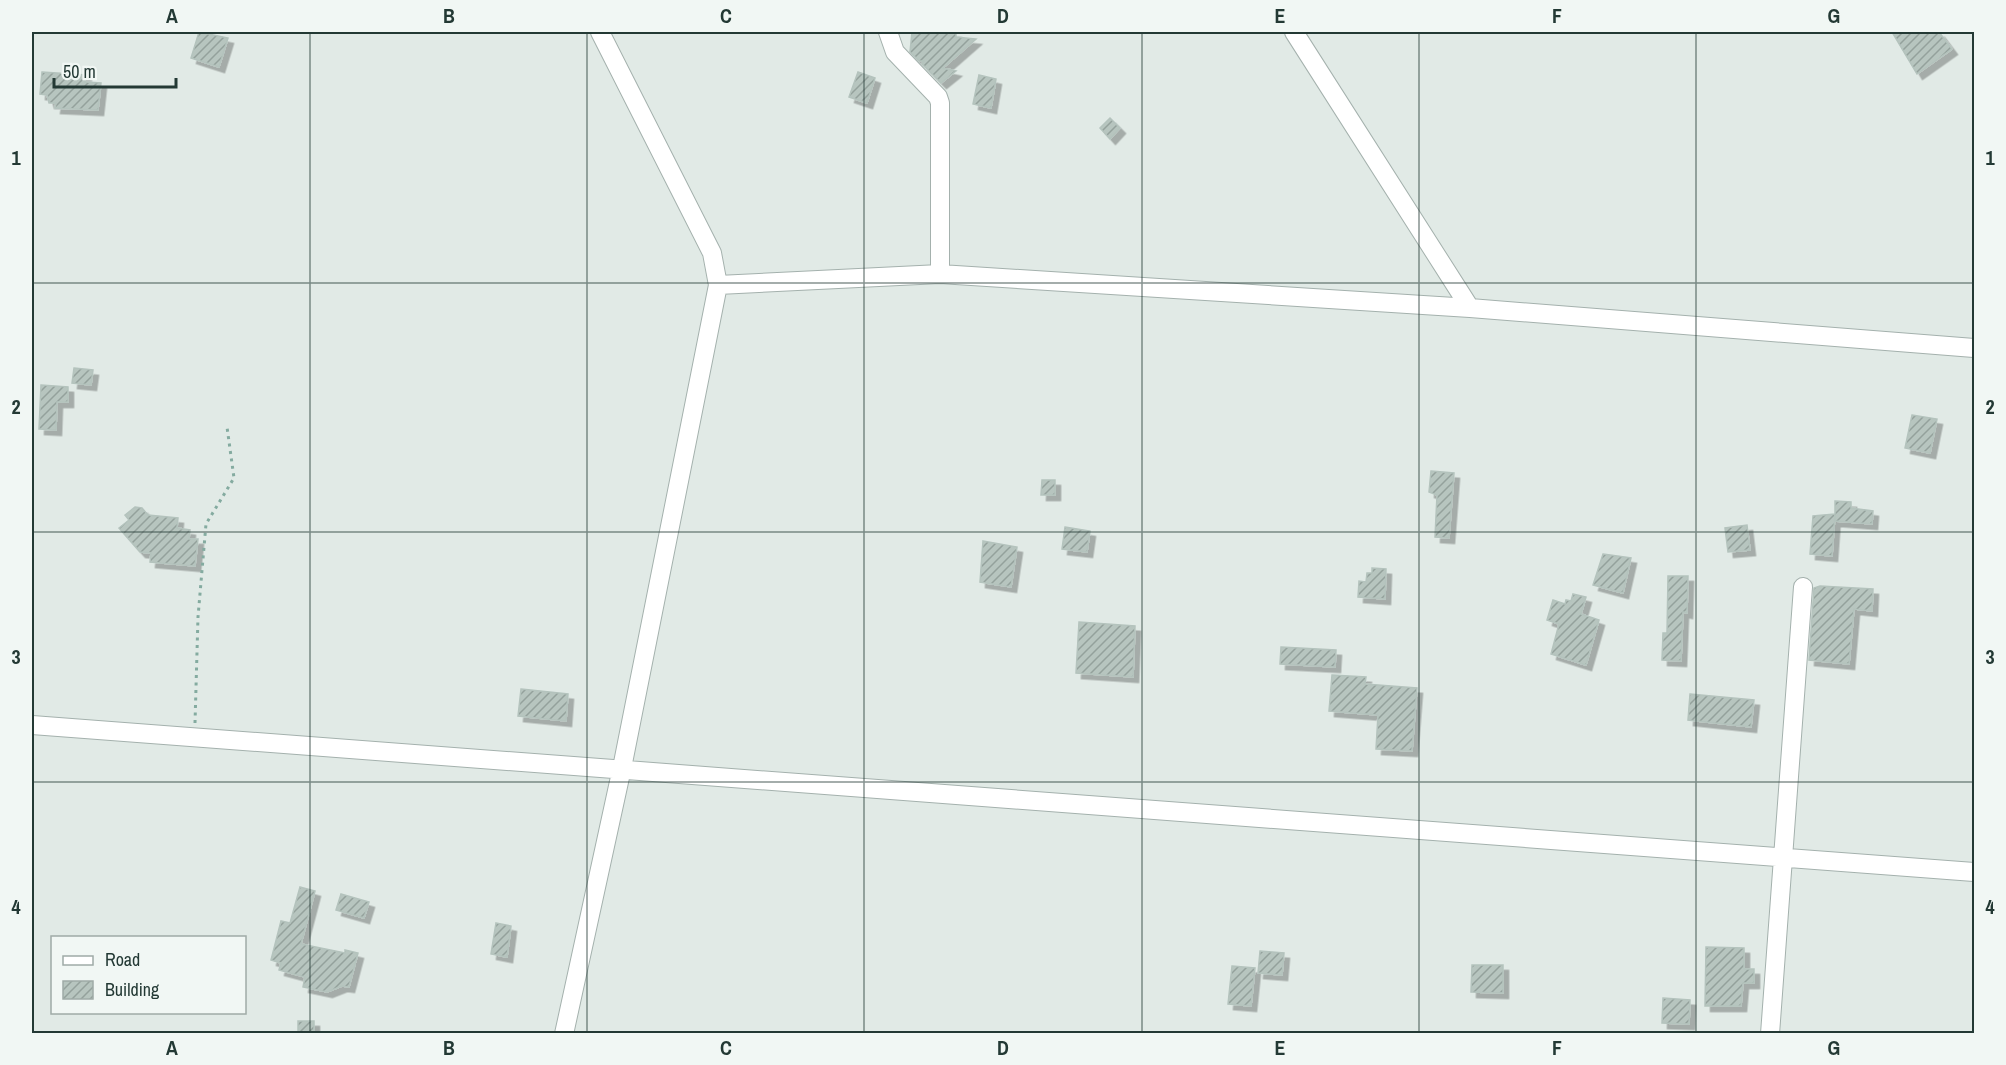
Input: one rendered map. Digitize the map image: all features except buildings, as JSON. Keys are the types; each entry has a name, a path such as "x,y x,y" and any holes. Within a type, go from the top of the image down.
{"street":[{"path":"564,1034 622,768 718,285 712,253 600,32"},
{"path":"888,32 895,52 938,97 940,103 940,274"},
{"path":"1294,32 1470,308"},
{"path":"718,285 940,274 1470,308 1974,348"},
{"path":"1770,1034 1803,587"},
{"path":"32,725 1974,872"}],"path":[{"path":"195,736 198,617 206,524 234,478 227,427"}]}
